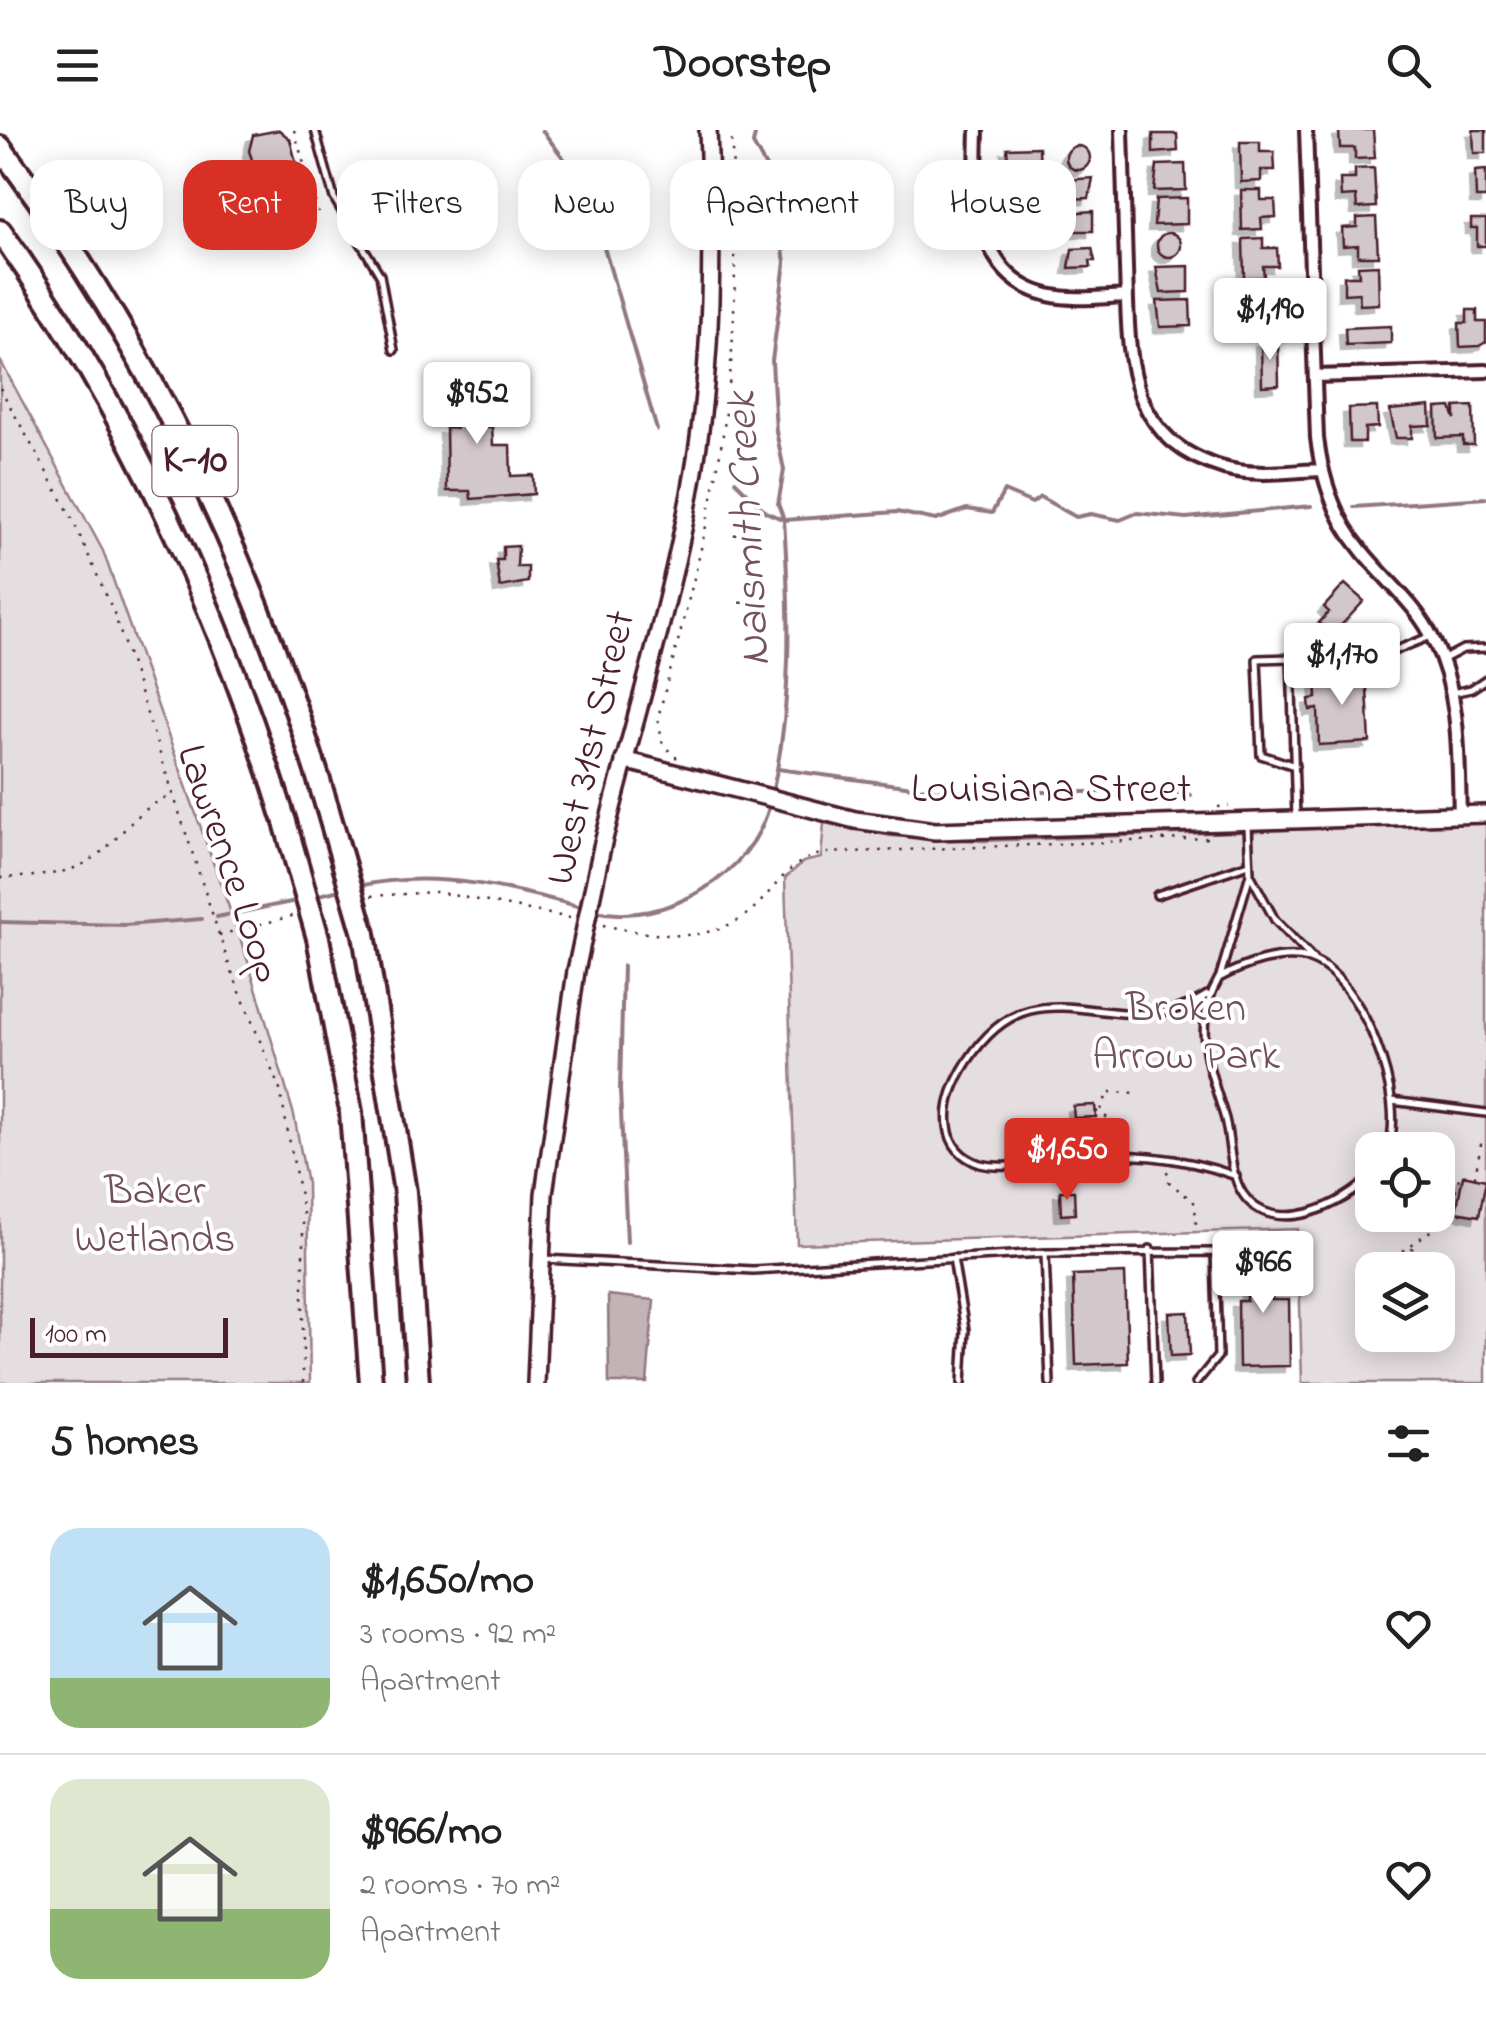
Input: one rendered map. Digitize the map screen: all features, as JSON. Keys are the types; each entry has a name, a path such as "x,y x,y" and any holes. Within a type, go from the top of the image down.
{"highway":[{"name":"K-10","path":"0,147 103,298 206,482 270,631 364,934 405,1192 418,1383"},
{"name":"K-10","path":"0,231 72,339 162,499 234,669 285,822 318,938 353,1129 371,1383"}],"main road":[{"name":"West 31st Street","path":"536,1383 540,1259 555,1094 602,847 686,511 701,424 713,276 708,130"},
{"name":"Louisiana Street","path":"624,760 813,810 880,824 966,832 1248,828 1296,821 1486,814"}],"street":[{"path":"977,130 980,220 1002,267 1048,295 1127,296"},
{"path":"1122,130 1130,365 1135,386 1169,438 1198,458 1242,472 1323,470"},
{"path":"1306,130 1315,376 1323,470 1348,533 1408,601 1432,636 1442,660 1452,693 1460,815"},
{"path":"1315,376 1486,371"}],"lane":[{"path":"315,130 334,198 380,275 394,350"},
{"path":"1295,766 1261,755 1257,659 1384,655 1432,636"},
{"path":"1442,660 1463,649 1486,648"},
{"path":"1291,658 1296,821"},
{"path":"1452,693 1471,689 1486,679"},
{"path":"1248,828 1250,874 1219,978 1204,1010 1203,1051 1226,1123 1236,1177 1252,1204 1265,1210 1298,1213 1334,1205 1355,1189"},
{"path":"1157,894 1249,864"},
{"path":"1250,874 1275,920 1343,987 1371,1030 1392,1101 1393,1132"},
{"path":"1219,978 1276,959 1316,961"},
{"path":"1210,994 1157,1014 1021,1010 994,1024 958,1075 947,1110 948,1127 950,1139 966,1158 994,1166 1110,1156 1167,1156 1236,1177"},
{"path":"1392,1101 1486,1113"},
{"path":"1150,1250 1155,1383"},
{"path":"540,1259 753,1270 1045,1254 1215,1252 1218,1356 1196,1383"},
{"path":"1045,1254 1050,1383"},
{"path":"953,1258 963,1300 962,1383"}],"path":[{"path":"294,130 318,212"},
{"path":"689,762 671,754 658,728 703,540 725,417 736,262 731,130"},
{"name":"Lawrence Loop","path":"0,388 102,582 219,935 272,1066 294,1148 304,1250 303,1383"},
{"path":"0,878 74,869 100,853 139,812 173,795"},
{"path":"1206,808 1230,806"},
{"path":"597,924 670,936 712,932 756,907 793,864 825,853 1194,841 1248,828"},
{"path":"372,896 436,892 579,920"},
{"path":"219,935 295,916"},
{"path":"1110,1156 1110,1123 1098,1111 1108,1092 1140,1093"},
{"path":"1403,1251 1448,1218 1460,1174 1475,1176 1482,1139"},
{"path":"1167,1156 1166,1175 1192,1198 1196,1226"},
{"path":"1411,1246 1412,1252"}],"green space":[{"name":"Baker Wetlands","path":"0,360 103,551 249,964 294,1115 307,1184 310,1383 0,1383"},
{"name":"Broken Arrow Park","path":"824,823 891,836 983,841 1486,823 1486,1383 1302,1383 1298,1229 797,1244 785,878 803,862 821,858"}],"shaded area":[{"path":"608,1295 654,1300 647,1383 609,1383"}],"building":[{"path":"279,130 290,139 295,160 252,160 249,151 253,135"},
{"path":"1373,130 1375,158 1355,159 1355,148 1340,148 1339,131"},
{"path":"1473,130 1486,130 1486,153 1474,153"},
{"path":"1153,134 1177,134 1178,151 1153,153"},
{"path":"1240,142 1260,142 1260,152 1274,152 1275,170 1261,170 1261,181 1241,182"},
{"path":"1078,146 1089,154 1089,162 1078,170 1076,160 1066,158"},
{"path":"1039,147 1040,160 1008,160 1007,148"},
{"path":"1185,164 1186,190 1154,191 1157,165"},
{"path":"1374,168 1376,207 1357,208 1356,196 1341,197 1340,179 1355,179 1355,169"},
{"path":"1486,170 1486,198 1476,198 1475,171"},
{"path":"1093,178 1089,198 1076,199 1076,179"},
{"path":"1241,190 1261,190 1261,200 1275,200 1276,217 1261,218 1262,229 1242,230"},
{"path":"1187,198 1187,224 1154,225 1156,199"},
{"path":"1093,211 1093,231 1076,231 1076,212"},
{"path":"1376,217 1378,256 1358,256 1358,245 1343,246 1342,228 1357,227 1357,218"},
{"path":"1471,219 1486,219 1486,246 1477,246 1477,228 1471,228"},
{"path":"1169,233 1178,236 1178,254 1169,257 1160,254 1157,245 1160,236"},
{"path":"1263,238 1263,248 1277,248 1278,266 1263,266 1264,277 1244,278 1243,239"},
{"path":"1092,248 1095,261 1090,261 1091,267 1069,268 1072,250"},
{"path":"1378,265 1379,304 1360,305 1359,293 1344,294 1344,276 1359,276 1358,266"},
{"path":"1189,266 1189,292 1161,293 1156,267"},
{"path":"1245,287 1265,287 1265,297 1279,297 1280,314 1266,315 1266,326 1246,327"},
{"path":"1190,300 1191,326 1160,327 1157,301"},
{"path":"1467,310 1477,310 1477,322 1486,322 1486,342 1479,346 1460,347 1459,323 1467,323"},
{"path":"1391,326 1391,343 1346,345 1345,328"},
{"path":"1278,340 1279,385 1262,386 1261,341"},
{"path":"485,376 486,415 476,415 477,427 492,427 493,445 510,445 511,476 533,475 534,494 471,499 470,491 447,491 446,428 456,428 456,416 447,416 446,377"},
{"path":"1430,406 1431,425 1412,426 1412,438 1396,438 1390,410"},
{"path":"1473,406 1474,445 1463,445 1463,437 1437,438 1436,408 1451,407 1455,419 1455,407"},
{"path":"1377,407 1378,427 1365,428 1365,442 1350,442 1349,408"},
{"path":"518,546 517,567 528,567 528,582 500,587 496,560 503,560 503,547"},
{"path":"1345,584 1364,601 1332,635 1319,623 1329,612 1324,607"},
{"path":"1366,672 1370,742 1319,745 1318,709 1310,710 1309,699 1317,698 1316,674"},
{"path":"1095,1105 1096,1117 1074,1118 1073,1106"},
{"path":"1463,1175 1486,1180 1479,1216 1456,1212"},
{"path":"1060,1191 1074,1191 1075,1214 1061,1215"},
{"path":"1271,1244 1272,1300 1289,1300 1290,1366 1239,1367 1238,1301 1247,1301 1246,1245"},
{"path":"1125,1273 1128,1363 1076,1365 1073,1275"},
{"path":"1188,1312 1190,1355 1171,1356 1169,1313"}],"waterway":[{"path":"542,130 574,172 593,209 657,430"},
{"name":"Naismith Creek","path":"756,130 753,144 771,176 785,262 772,361 776,431 784,470 778,504 784,520 788,657 784,725 772,794"},
{"path":"735,481 766,512 784,520 897,512 936,520 967,509 992,513 1004,491 1032,503 1040,497 1076,517 1091,514 1120,520 1137,513 1186,518 1311,506"},
{"path":"1354,507 1486,498"},
{"path":"778,769 950,792 1109,792"},
{"path":"1149,793 1191,795"},
{"name":"Naismith Creek","path":"594,911 649,911 702,890 746,852 761,829 770,803"},
{"name":"Naismith Creek","path":"358,886 444,880 501,888 585,908"},
{"name":"Naismith Creek","path":"315,896 344,889"},
{"name":"Naismith Creek","path":"217,917 301,900"},
{"name":"Naismith Creek","path":"0,922 125,925 202,919"},
{"path":"623,966 620,1090 627,1242"}]}
